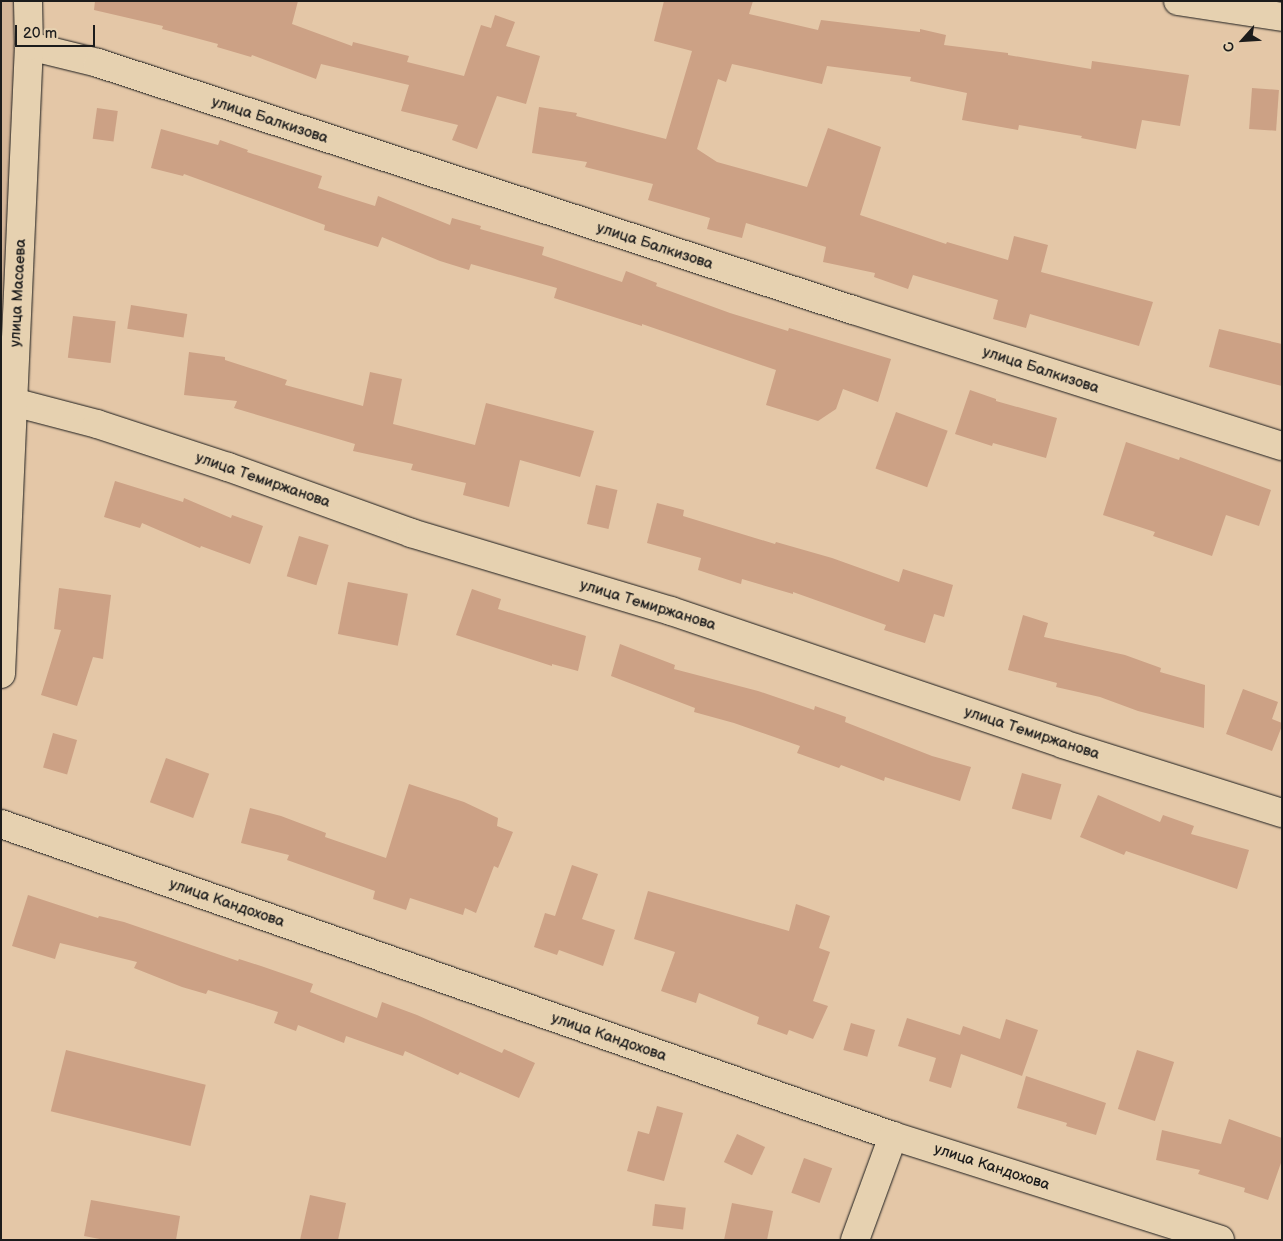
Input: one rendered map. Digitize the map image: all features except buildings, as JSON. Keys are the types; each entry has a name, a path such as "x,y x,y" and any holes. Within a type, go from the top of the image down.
{"street":[{"name":"улица Масаева","path":"1,674 29,46 28,1"},
{"path":"1178,1 1282,17"},
{"name":"улица Балкизова","path":"29,46 107,66 853,310 1282,446"},
{"name":"улица Темиржанова","path":"13,402 107,427 228,467 412,533 671,611 1063,744 1282,813"},
{"name":"улица Кандохова","path":"1,824 893,1136 1220,1240"},
{"path":"854,1240 893,1136"}],"shaded area":[{"path":"1,1 28,1 1,519"}]}
